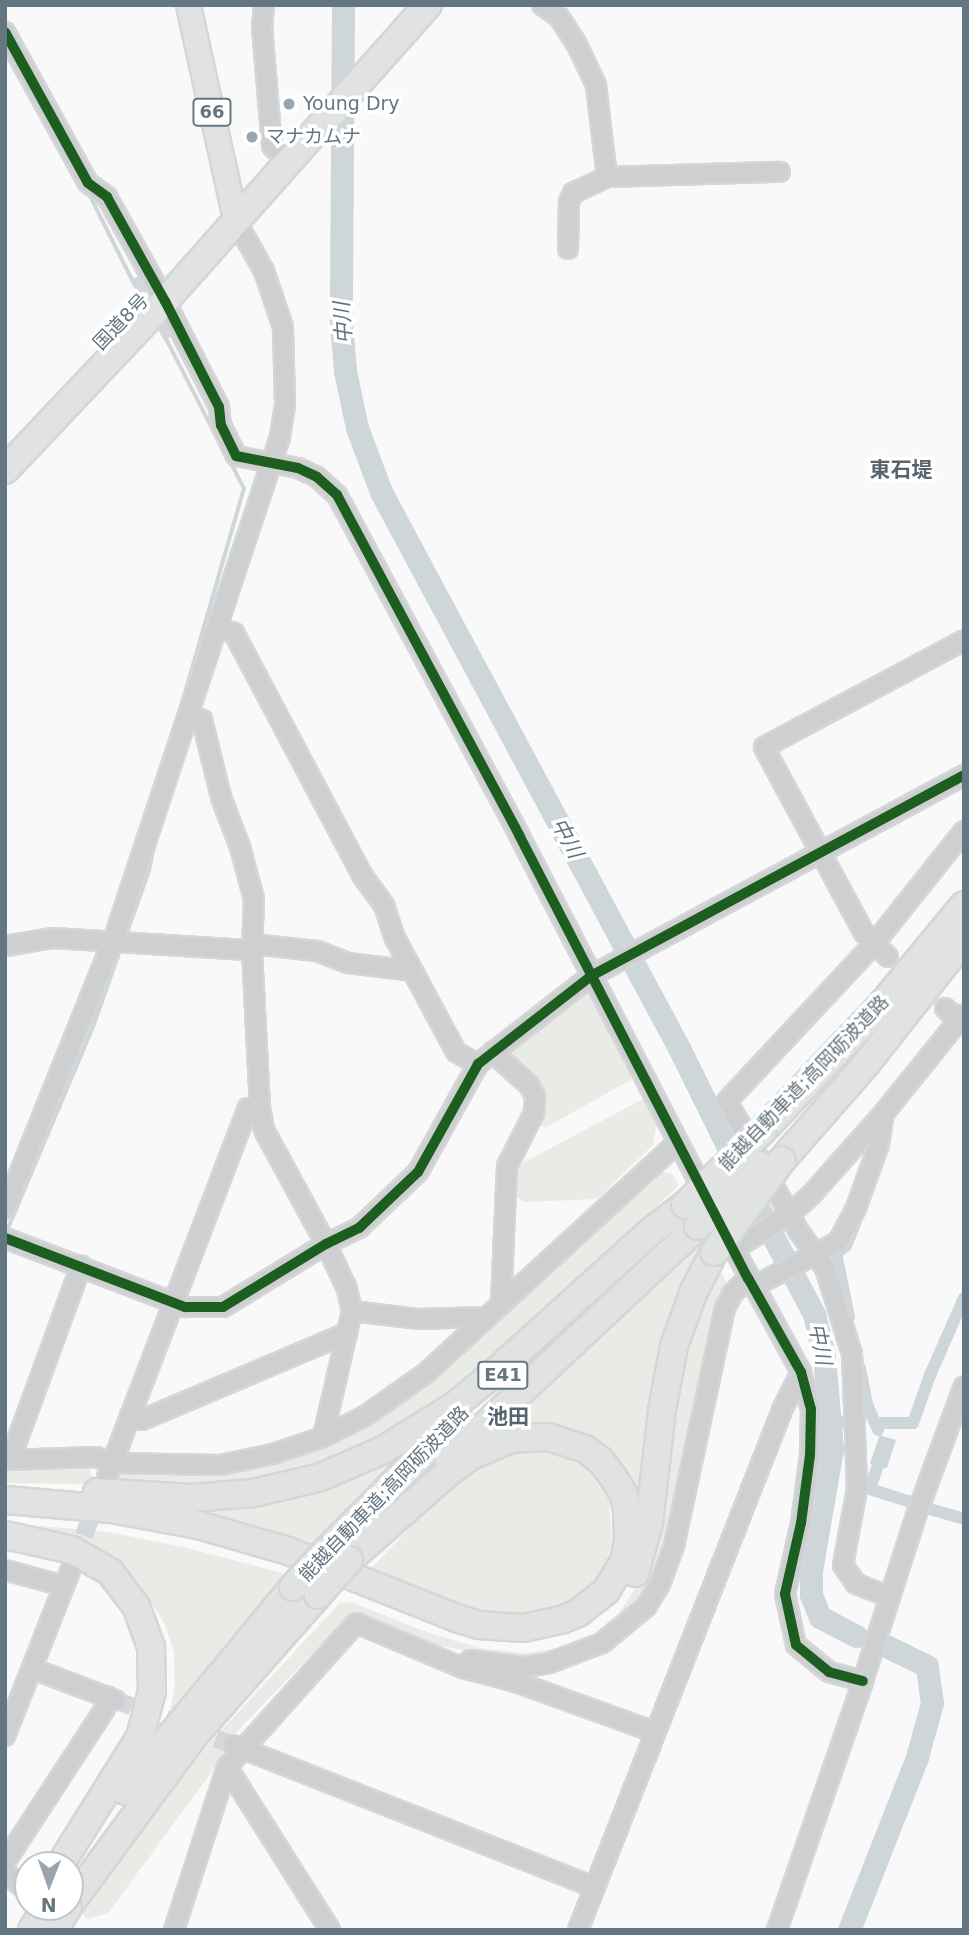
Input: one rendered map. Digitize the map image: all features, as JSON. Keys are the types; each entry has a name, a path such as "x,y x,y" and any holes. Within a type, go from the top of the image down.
{"highway":[{"name":"国道8号","path":"6,468 165,301 235,219 428,5"},
{"name":"能越自動車道;高岡砺波道路","path":"84,1872 169,1733 293,1587 337,1555 474,1434 692,1215 774,1146 883,1003 964,905"},
{"path":"5,1514 106,1522 239,1551 317,1576 445,1630 486,1641 544,1641 580,1630 618,1602 640,1563 649,1523 667,1377 683,1318 732,1246 774,1146 892,1033 964,940"},
{"path":"5,1491 221,1497 288,1486 354,1464 383,1450 454,1406 692,1215"},
{"path":"5,1500 111,1509 198,1525 288,1551 456,1618 479,1625 523,1628 569,1617 593,1604 607,1591 624,1561 628,1542 627,1510 623,1493 613,1477 601,1461 585,1449 548,1437 511,1439 481,1451 450,1471 337,1555"},
{"path":"5,1535 72,1550 110,1572 136,1606 151,1647 152,1691 140,1737 69,1851"},
{"name":"能越自動車道;高岡砺波道路","path":"84,1876 193,1737 318,1595 337,1555"}],"main road":[{"name":"66","path":"188,5 235,219"}],"street":[{"path":"264,5 262,27 272,146 287,161"},
{"path":"542,5 559,17 577,45 596,85 607,177"},
{"path":"5,32 138,276"},
{"path":"568,249 569,202 573,193 607,177 780,172"},
{"path":"88,183 107,197 165,301 219,407 221,425"},
{"path":"5,1209 113,942 272,465 285,404 284,327 264,271 235,219"},
{"path":"172,336 236,456 298,468 317,477 337,495 751,1282 802,1372 811,1409 810,1455 801,1523 785,1594 796,1645 829,1672 863,1681"},
{"path":"218,628 234,633 362,875 384,905 395,938 456,1052 478,1064"},
{"path":"888,957 873,945 764,747 964,640"},
{"path":"189,715 202,720 221,797 240,847 254,899 252,950 260,1107 264,1129 326,1244 346,1289 352,1311 323,1437"},
{"path":"5,1238 185,1307 223,1307 326,1244 359,1228 418,1172 478,1064 591,976 822,853 926,793 964,775"},
{"path":"890,1597 856,1584 843,1564 857,1489 852,1354 825,1268 811,1259 727,1101 873,945 964,831"},
{"path":"5,947 53,938 252,950 261,946 317,951 348,963 413,971"},
{"path":"732,1246 787,1216 812,1194 884,1113 961,1018 945,1008"},
{"path":"492,1052 529,1085 535,1096 534,1113 507,1166 501,1304"},
{"path":"110,1470 172,1301 248,1108 260,1107"},
{"path":"439,1658 461,1658 525,1667 550,1663 602,1643 646,1607 660,1584 674,1546 725,1308 733,1293 751,1282 782,1273 838,1242 856,1208 879,1144 884,1113"},
{"path":"81,1266 8,1460 96,1457 110,1470 220,1465 273,1454 323,1437 365,1416 425,1374 678,1142"},
{"path":"352,1311 418,1319 487,1317"},
{"path":"130,1415 142,1420 347,1333"},
{"path":"578,1930 783,1408 802,1372"},
{"path":"777,1930 964,1386"},
{"path":"5,1570 67,1578 5,1737"},
{"path":"174,1930 227,1767 237,1746 356,1623 439,1658 655,1732"},
{"path":"5,1862 111,1699 33,1669"},
{"path":"237,1746 594,1888"},
{"path":"227,1767 330,1930"}],"shaded area":[{"path":"588,990 632,1079 545,1128 539,1125 506,1055 509,1045"},
{"path":"645,1098 657,1121 653,1145 597,1199 524,1202 514,1195 515,1167"},
{"path":"657,1171 672,1174 679,1185 602,1259 485,1365 413,1418 358,1451 316,1469 217,1486 5,1483 5,1466 88,1465 92,1476 107,1477 116,1477 128,1469 190,1473 240,1471 290,1456 345,1433"},
{"path":"700,1239 707,1248 639,1526 608,1452 493,1435"},
{"path":"717,1266 727,1283 660,1571 640,1604 582,1647 522,1661 436,1645 352,1612 232,1737 211,1773 108,1913 87,1919 84,1910 189,1765 340,1603 351,1602 429,1633 480,1648 524,1653 555,1649 593,1635 619,1613 638,1584 683,1349"},
{"path":"880,1430 882,1436 896,1440 887,1468 881,1469 870,1463 879,1437 876,1431"},
{"path":"415,1443 306,1551 135,1500 209,1506"},
{"path":"548,1447 588,1470 609,1500 612,1544 600,1580 578,1603 505,1621 365,1575 453,1482 518,1448"},
{"path":"41,1526 107,1532 187,1548 286,1574 169,1716 175,1685 174,1653 165,1624 140,1586 116,1561 15,1528"}],"waterway":[{"name":"中川","path":"343,5 341,323 345,371 357,428 381,492 679,1048 814,1314 824,1356 832,1449 811,1571 811,1595 820,1617 856,1636"},
{"path":"89,193 135,285"},
{"path":"166,338 218,439"},
{"path":"176,724 244,489 230,461"},
{"path":"125,938 149,871 154,845"},
{"path":"6,1233 93,1027 121,948"},
{"path":"849,1317 836,1253 846,1246 856,1221"},
{"path":"877,1423 913,1423 930,1375 964,1298"},
{"path":"860,1368 867,1404 878,1430"},
{"path":"832,1421 843,1422"},
{"path":"877,1468 870,1489 914,1503"},
{"path":"930,1509 964,1519"},
{"name":"中川","path":"849,1930 917,1757 932,1703 927,1666 886,1646"}],"tunnel":[{"path":"138,276 172,336"},
{"path":"74,1561 98,1499"},
{"path":"115,1700 232,1745"}],"cycle path":[{"path":"5,32 88,183 107,197 165,301 219,407 221,425 236,456 298,468 317,477 337,495 519,835 748,1278 801,1372 811,1409 810,1455 801,1523 785,1594 796,1645 829,1672 863,1681"},
{"path":"5,1238 185,1307 223,1307 326,1244 359,1228 418,1172 478,1064 591,976 964,775"}],"place":[{"name":"Young Dry","path":"289,104"},
{"name":"マナカムナ","path":"252,137"}],"district":[{"name":"東石堤","path":"901,470"},
{"name":"池田","path":"508,1417"}]}
